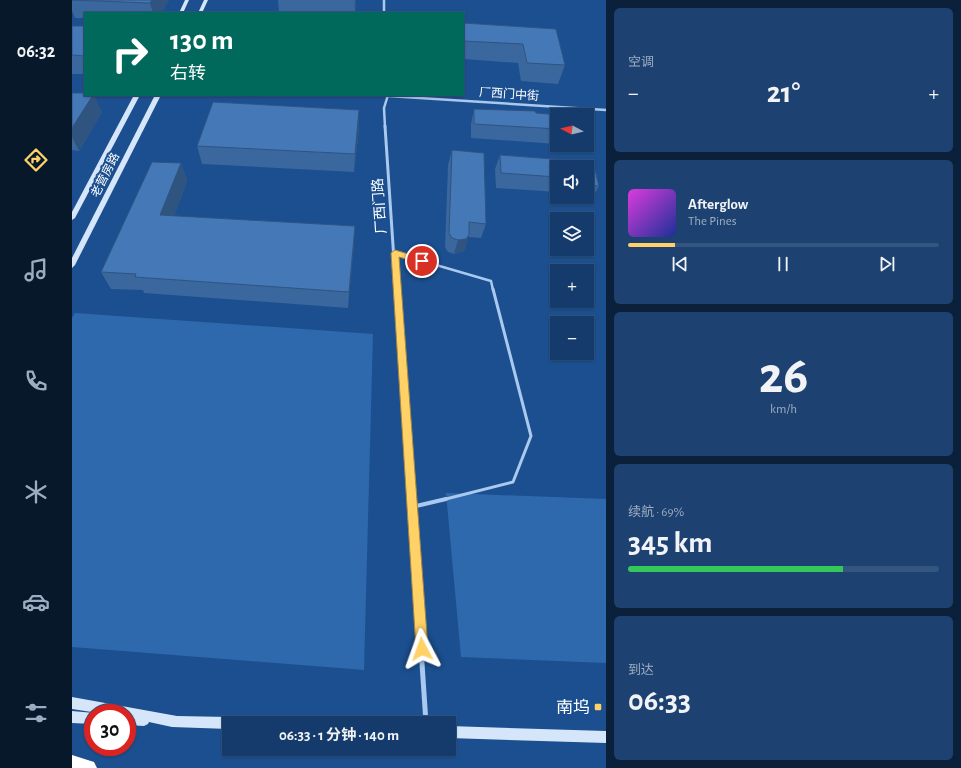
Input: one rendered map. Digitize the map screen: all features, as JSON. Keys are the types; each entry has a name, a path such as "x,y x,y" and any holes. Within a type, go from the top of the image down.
{"highway":[{"path":"72,764 88,768"}],"street":[{"path":"181,12 187,0"},
{"path":"200,12 206,0"},
{"path":"384,0 384,12"},
{"name":"老营房路","path":"72,218 136,96"},
{"name":"老营房路","path":"72,265 157,96"},
{"name":"厂西门路","path":"388,96 384,108 426,716"},
{"name":"厂西门中街","path":"403,96 606,110"},
{"path":"72,703 177,721"},
{"path":"72,717 84,718"},
{"path":"136,719 222,723"},
{"path":"456,732 606,737"}],"lane":[{"path":"395,253 491,281 531,436 513,482 412,507"}],"shaded area":[{"path":"75,313 373,334 364,670 72,647 72,318"},
{"path":"446,493 606,499 606,663 461,657"}],"building":[{"path":"72,0 152,0 150,3"},
{"path":"464,23 556,29 565,65 527,63 523,44 464,41"},
{"path":"72,26 84,26 84,56 72,55"},
{"path":"72,93 84,93 84,96 92,96 72,128"},
{"path":"213,102 359,110 355,154 197,146"},
{"path":"474,109 535,111 536,113 550,114 550,129 474,124"},
{"path":"452,150 484,153 486,224 469,222 469,235 466,239 458,240 452,238 449,233"},
{"path":"500,155 566,160 550,160 550,176 501,173"},
{"path":"152,162 181,163 160,215 355,226 349,292 135,277 136,274 101,272"},
{"path":"594,166 599,186 594,186"}],"place":[{"name":"南坞","path":"598,707"}],"route":[{"path":"422,261 395,253 422,649"}]}
